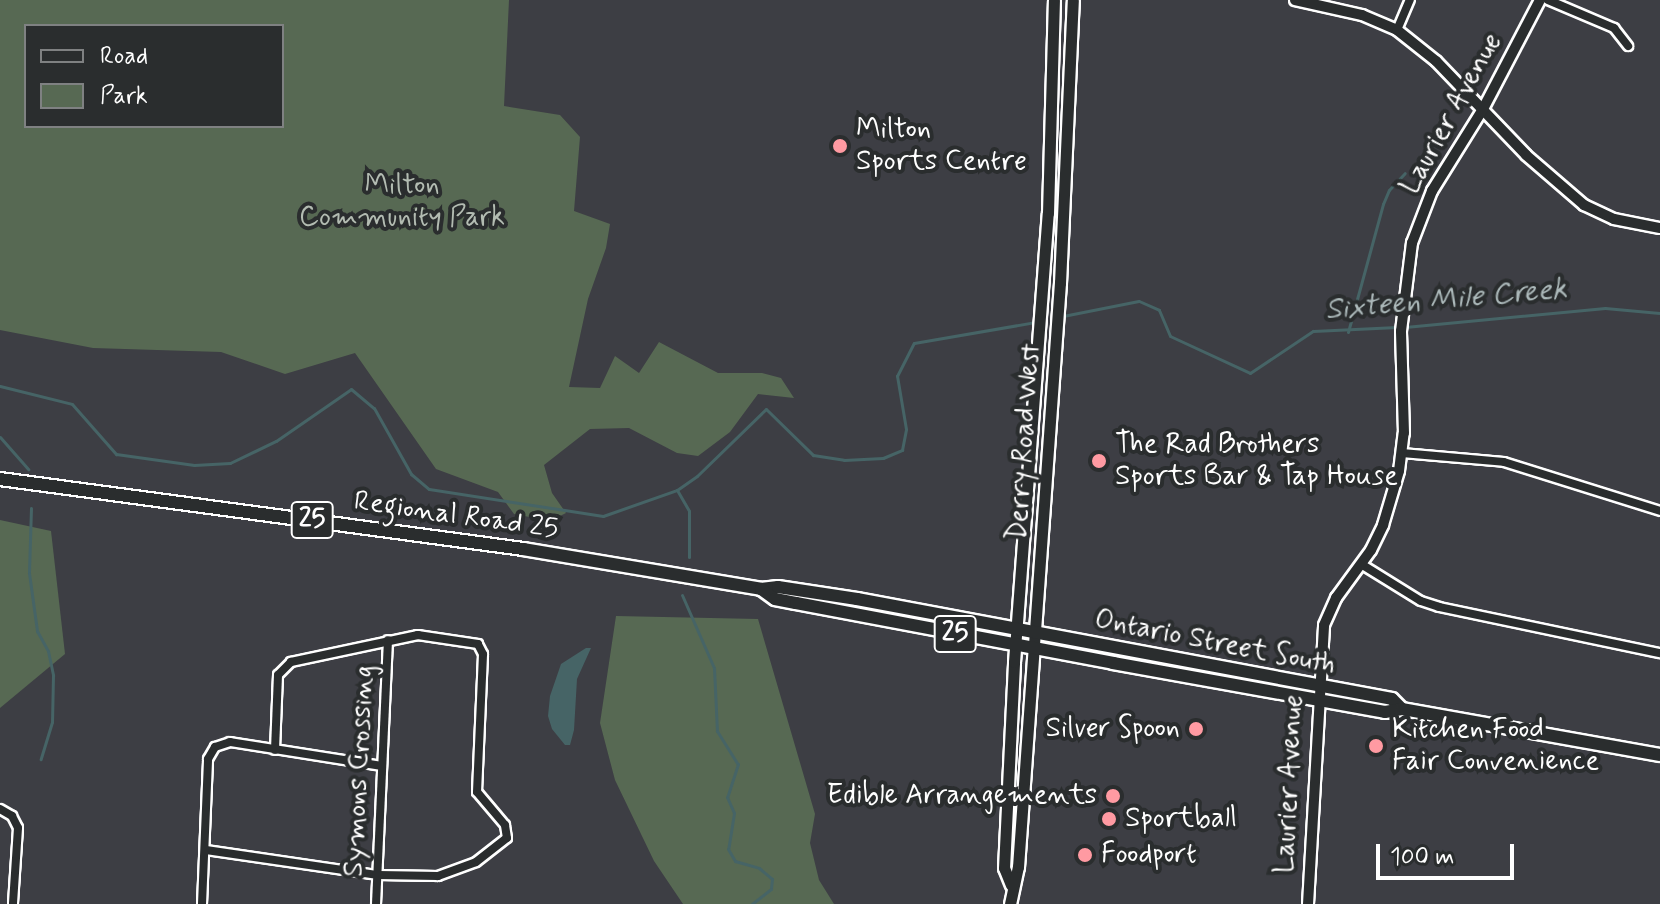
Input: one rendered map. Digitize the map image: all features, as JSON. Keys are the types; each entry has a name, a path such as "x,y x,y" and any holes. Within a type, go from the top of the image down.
{"main road":[{"name":"Derry Road West","path":"1011,885 1004,868 1016,629 1042,285 1054,0"},
{"name":"Derry Road West","path":"1010,904 1011,885 1018,867 1056,342 1073,0"},
{"name":"Regional Road 25","path":"0,479 523,549 761,589 778,587 857,599 1016,629"},
{"name":"Regional Road 25","path":"761,589 785,601 1034,648"},
{"name":"Ontario Street South","path":"1016,629 1318,694"},
{"name":"Ontario Street South","path":"1034,648 1318,694 1392,699 1402,709 1660,755"}],"street":[{"path":"1295,0 1362,15 1397,30 1436,61 1526,155 1584,205 1614,219 1660,228"},
{"path":"1397,30 1410,0"},
{"name":"Laurier Avenue","path":"1308,904 1324,625 1336,598 1361,564 1383,525 1402,453 1402,310 1412,243 1432,191 1483,109 1540,0"},
{"path":"1548,0 1614,28 1628,46"},
{"path":"1402,453 1504,462 1660,511"},
{"path":"1361,564 1421,601 1439,607 1660,653"},
{"path":"206,850 378,875 438,876 476,862 502,844 508,832 477,792 482,648 470,642 418,635 300,659 280,670 275,750"},
{"name":"Symons Crossing","path":"376,904 388,640"},
{"path":"202,904 208,759 212,751 230,742 381,766"},
{"path":"0,809 12,816 18,828 13,904"}],"green space":[{"name":"Milton Community Park","path":"0,0 509,0 504,106 560,115 580,137 574,211 610,224 606,248 588,299 569,387 600,388 615,356 639,373 659,342 718,373 762,373 781,378 794,398 758,394 730,432 698,456 677,453 629,428 590,429 544,465 552,493 566,513 550,521 514,514 498,492 436,469 355,353 285,374 221,352 93,348 0,330"},
{"path":"0,520 51,531 65,654 0,708"},
{"path":"616,616 758,619 815,814 810,843 819,880 834,904 683,904 654,861 615,780 600,723"}],"shaded area":[{"path":"591,648 577,679 574,730 570,745 565,745 552,729 548,716 550,696 561,664"}],"waterway":[{"path":"1348,332 1383,204 1389,190 1405,173"},
{"name":"Sixteen Mile Creek","path":"1063,316 1139,301 1159,310 1170,336 1250,373 1313,331 1397,327"},
{"name":"Sixteen Mile Creek","path":"1405,327 1605,308 1660,313"},
{"name":"Sixteen Mile Creek","path":"0,386 72,404 116,454 194,465 230,463 276,441 351,389 374,408 411,474 429,489 603,516 677,490 697,476 766,409 813,455 844,460 883,458 902,450 906,429 897,376 914,343 1036,322"},
{"path":"0,437 28,469"},
{"path":"677,490 689,511 689,557"},
{"path":"31,508 29,573 37,631 48,651 53,675 52,722 41,759"},
{"path":"682,595 714,668 717,731 738,764 727,797 734,813 728,849 735,861 759,868 772,879 771,889 752,904"}],"place":[{"name":"Milton Sports Centre","path":"840,146"},
{"name":"The Rad Brothers Sports Bar & Tap House","path":"1099,461"},
{"name":"Silver Spoon","path":"1196,729"},
{"name":"Kitchen Food Fair Convenience","path":"1376,746"},
{"name":"Edible Arrangements","path":"1113,796"},
{"name":"Sportball","path":"1109,819"},
{"name":"Foodport","path":"1085,855"}]}
